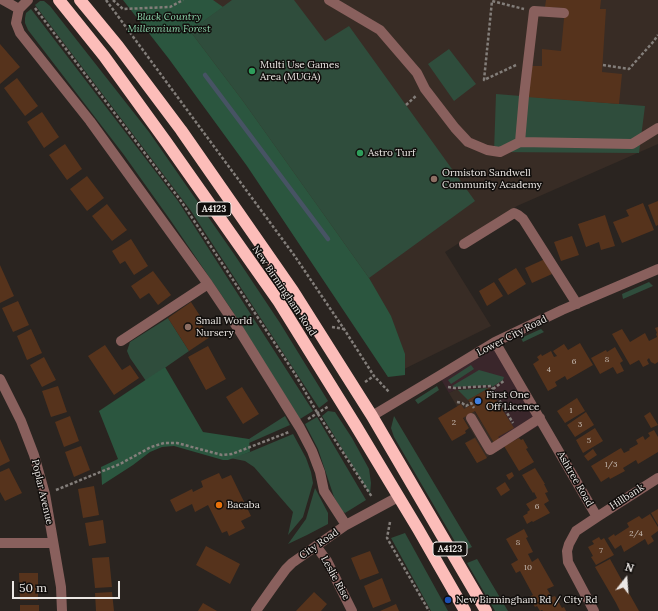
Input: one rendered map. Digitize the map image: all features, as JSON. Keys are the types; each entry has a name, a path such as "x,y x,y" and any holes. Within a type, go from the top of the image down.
{"highway":[{"name":"New Birmingham Road","path":"59,0 104,56 279,302 356,426 465,611"},
{"name":"New Birmingham Road","path":"80,0 118,46 181,130 293,291 372,416 486,611"},
{"path":"356,426 372,416"},
{"path":"398,497 414,488"}],"street":[{"path":"3,0 19,9"},
{"path":"329,0 380,30 417,74 425,89 454,128 468,142 487,150 500,152 520,142 632,144 658,128"},
{"path":"19,9 31,3"},
{"path":"19,9 16,22 20,33 90,121 208,284 239,330 300,428 312,450 320,472 324,491 346,525"},
{"path":"520,142 534,11 564,13"},
{"path":"464,244 514,214 518,214 577,304"},
{"name":"Lower City Road","path":"372,416 496,342 577,304 658,269"},
{"path":"121,341 208,284"},
{"name":"Ashtree Road","path":"496,342 597,517 576,531 567,551 568,562 594,611"},
{"name":"Poplar Avenue","path":"0,379 21,421 34,455 45,494 61,587 62,611"},
{"path":"470,418 490,450 540,418"},
{"name":"Hillbank","path":"597,517 658,478"},
{"name":"City Road","path":"256,611 292,563 346,525 398,497"},
{"path":"0,543 53,543"},
{"name":"Leslie Rise","path":"316,546 327,561 352,611"}],"path":[{"path":"106,0 294,255 374,376 389,392"},
{"path":"113,0 123,9 170,7 183,0"},
{"path":"517,69 518,65 484,80 492,0 534,11"},
{"path":"31,3 181,201 372,497"},
{"path":"603,65 629,68 658,35"},
{"path":"493,389 504,382 505,378"},
{"path":"448,387 491,386 519,432"},
{"path":"457,402 466,406"},
{"path":"318,414 332,404"},
{"path":"45,494 61,489 120,464 151,447 164,442 177,443 222,455 232,454 293,430"},
{"path":"390,522 387,538 429,611"}],"shaded area":[{"name":"Ormiston Sandwell Community Academy","path":"174,0 658,0 658,144 517,206 445,252 491,326 388,377 184,26"},
{"path":"495,342 543,423 499,450 468,400 488,388 455,390 449,393 439,376"},
{"path":"489,388 468,401 499,450 477,463 465,443 475,437 449,393 455,390"}],"green space":[{"name":"Black Country Millennium Forest","path":"123,0 213,0 223,7 190,31 243,101 369,278 391,316 405,354 405,375 388,377 247,166 169,59"},
{"name":"Astro Turf","path":"232,0 294,0 325,41 349,26 475,201 369,278 243,101 190,31"},
{"path":"40,1 44,1 50,6 149,132 234,254 280,323 328,401 319,408 191,211 35,5"},
{"path":"31,9 178,201 313,411 300,419 231,309 171,221 124,155 28,30 25,23 25,18 26,13"},
{"path":"449,49 476,84 454,101 428,64"},
{"path":"496,94 645,106 639,153 494,152"},
{"path":"649,282 653,286 623,299 622,294"},
{"path":"168,318 189,351 146,381 130,358 127,351 130,342"},
{"path":"541,329 544,332 523,342 521,338"},
{"path":"471,365 474,369 451,384 448,380"},
{"path":"165,367 203,432 249,439 250,452 228,460 223,460 174,446 162,447 150,452 102,485 101,467 118,459 99,411"},
{"path":"479,370 504,377 503,380 492,387 491,385 452,386"},
{"path":"437,386 439,390 418,404 415,400"},
{"path":"489,388 468,400 458,390"},
{"path":"328,411 335,412 352,438 369,469 371,483 370,494 322,416"},
{"path":"285,416 290,425 249,443 249,439"},
{"path":"394,416 472,547 461,552 394,437 391,428"},
{"path":"317,417 366,500 345,513 342,511 334,497 318,449 305,424"},
{"path":"293,434 306,458 313,483 303,517 288,535 293,512 254,467 245,461 230,458 250,452"},
{"path":"315,488 328,513 328,524 288,544 306,519"},
{"path":"405,533 448,611 431,611 391,538"},
{"path":"477,559 508,611 495,611 467,563"}],"building":[{"path":"546,0 601,0 600,9 606,9 602,72 622,74 619,104 527,97 529,66 542,66 542,49 561,51 565,8 545,7"},
{"path":"0,44 20,67 0,84"},
{"path":"17,78 38,106 25,116 4,88"},
{"path":"42,112 59,137 44,148 27,122"},
{"path":"65,144 82,169 67,180 49,155"},
{"path":"87,176 104,198 87,211 70,189"},
{"path":"658,201 658,225 656,226 648,205"},
{"path":"643,203 654,230 622,243 613,222 629,216 626,210"},
{"path":"107,204 127,230 112,241 92,216"},
{"path":"605,215 615,246 601,250 599,242 586,247 578,224"},
{"path":"572,236 579,255 561,261 554,242"},
{"path":"131,239 148,266 134,275 125,261 120,264 112,251"},
{"path":"545,259 552,274 532,283 525,268"},
{"path":"0,265 14,296 0,303"},
{"path":"516,268 526,284 508,295 498,279"},
{"path":"153,271 171,295 158,305 149,293 140,299 131,286"},
{"path":"494,282 503,296 487,306 479,291"},
{"path":"18,301 29,325 13,332 2,308"},
{"name":"Small World Nursery","path":"191,302 204,322 201,324 210,337 189,351 168,318"},
{"path":"658,327 658,362 655,364 651,362 649,358 647,360 649,364 643,367 639,360 630,365 612,334 622,329 630,342 645,333 649,341 657,337 655,328"},
{"path":"31,329 42,353 27,360 17,336"},
{"path":"580,343 593,365 567,380 565,376 555,382 557,386 548,391 533,364 539,360 537,357 551,351 554,357 557,356 553,351 564,344 568,350"},
{"path":"105,345 122,370 130,365 139,378 114,395 88,356"},
{"path":"208,346 226,379 206,390 188,357"},
{"path":"615,347 623,361 620,363 624,371 617,374 613,367 600,374 591,358 606,350 607,352"},
{"path":"44,357 56,380 42,387 30,365"},
{"path":"58,386 67,412 51,417 42,391"},
{"path":"242,387 259,414 243,424 226,397"},
{"path":"489,388 514,428 498,437 500,439 494,443 475,411 463,418 469,428 465,431 466,433 452,441 438,418 461,404 464,409 471,405 468,400"},
{"path":"577,398 585,411 565,423 557,411"},
{"path":"586,412 594,425 575,437 567,425"},
{"path":"650,412 658,425 651,428 644,416"},
{"path":"70,416 79,441 64,447 55,422"},
{"path":"595,428 603,441 583,453 576,440"},
{"path":"654,430 658,437 658,452 638,464 636,460 623,468 625,471 610,479 609,477 601,482 591,466 621,448 624,453 630,450 629,449 638,444 636,440 643,436 645,440 650,436 648,433"},
{"path":"475,438 487,458 477,463 465,443"},
{"path":"519,438 521,440 523,439 528,448 526,449 534,462 519,471 504,446"},
{"path":"0,439 10,461 0,466"},
{"path":"81,446 90,470 74,477 65,452"},
{"path":"593,449 597,455 588,461 584,456"},
{"path":"9,468 22,493 5,501 0,492 0,472"},
{"path":"535,468 548,492 545,493 549,501 544,504 550,513 527,524 523,516 530,510 526,504 537,498 522,475"},
{"path":"512,472 514,476 509,480 506,475"},
{"name":"Bacaba","path":"219,473 222,479 231,475 251,516 241,521 245,528 229,536 227,531 222,533 208,505 195,512 192,504 176,512 170,500 192,489 193,492 203,487 201,481"},
{"path":"505,482 510,490 501,496 496,488"},
{"path":"94,486 99,515 83,518 78,489"},
{"path":"658,509 658,525 651,513"},
{"path":"650,514 658,527 658,531 651,536 654,541 648,545 645,539 624,552 621,545 615,549 608,538 614,534 615,536 629,527 627,523 639,516 642,519"},
{"path":"103,520 106,543 89,546 85,523"},
{"path":"524,529 528,537 526,538 533,552 528,554 532,562 538,558 554,586 547,589 552,597 555,596 562,608 564,607 566,611 540,611 537,606 535,607 529,597 533,595 520,571 516,573 511,564 518,560 506,539"},
{"path":"599,537 601,540 604,538 614,555 596,565 591,557 593,556 588,547 594,544 592,541"},
{"path":"206,546 240,564 230,584 196,565"},
{"path":"370,551 379,573 360,580 351,558"},
{"path":"109,557 112,587 95,588 92,558"},
{"path":"610,559 639,611 620,611 595,567"},
{"path":"19,573 38,573 38,600 20,600"},
{"path":"382,578 391,601 373,608 364,586"},
{"path":"112,592 114,611 96,611 95,593"},
{"path":"314,592 327,604 321,611 296,611"},
{"path":"203,603 217,611 198,611"},
{"path":"396,604 399,611 380,611"},
{"path":"20,605 39,605 39,611 20,611"}],"waterway":[{"path":"205,75 328,239"}],"place":[{"name":"Multi Use Games Area (MUGA)","path":"252,71"},
{"name":"Astro Turf","path":"360,153"},
{"name":"Ormiston Sandwell Community Academy","path":"434,179"},
{"name":"Small World Nursery","path":"188,327"},
{"name":"First One Off Licence","path":"478,401"},
{"name":"Bacaba","path":"219,505"},
{"name":"New Birmingham Rd / City Rd","path":"448,600"}]}
